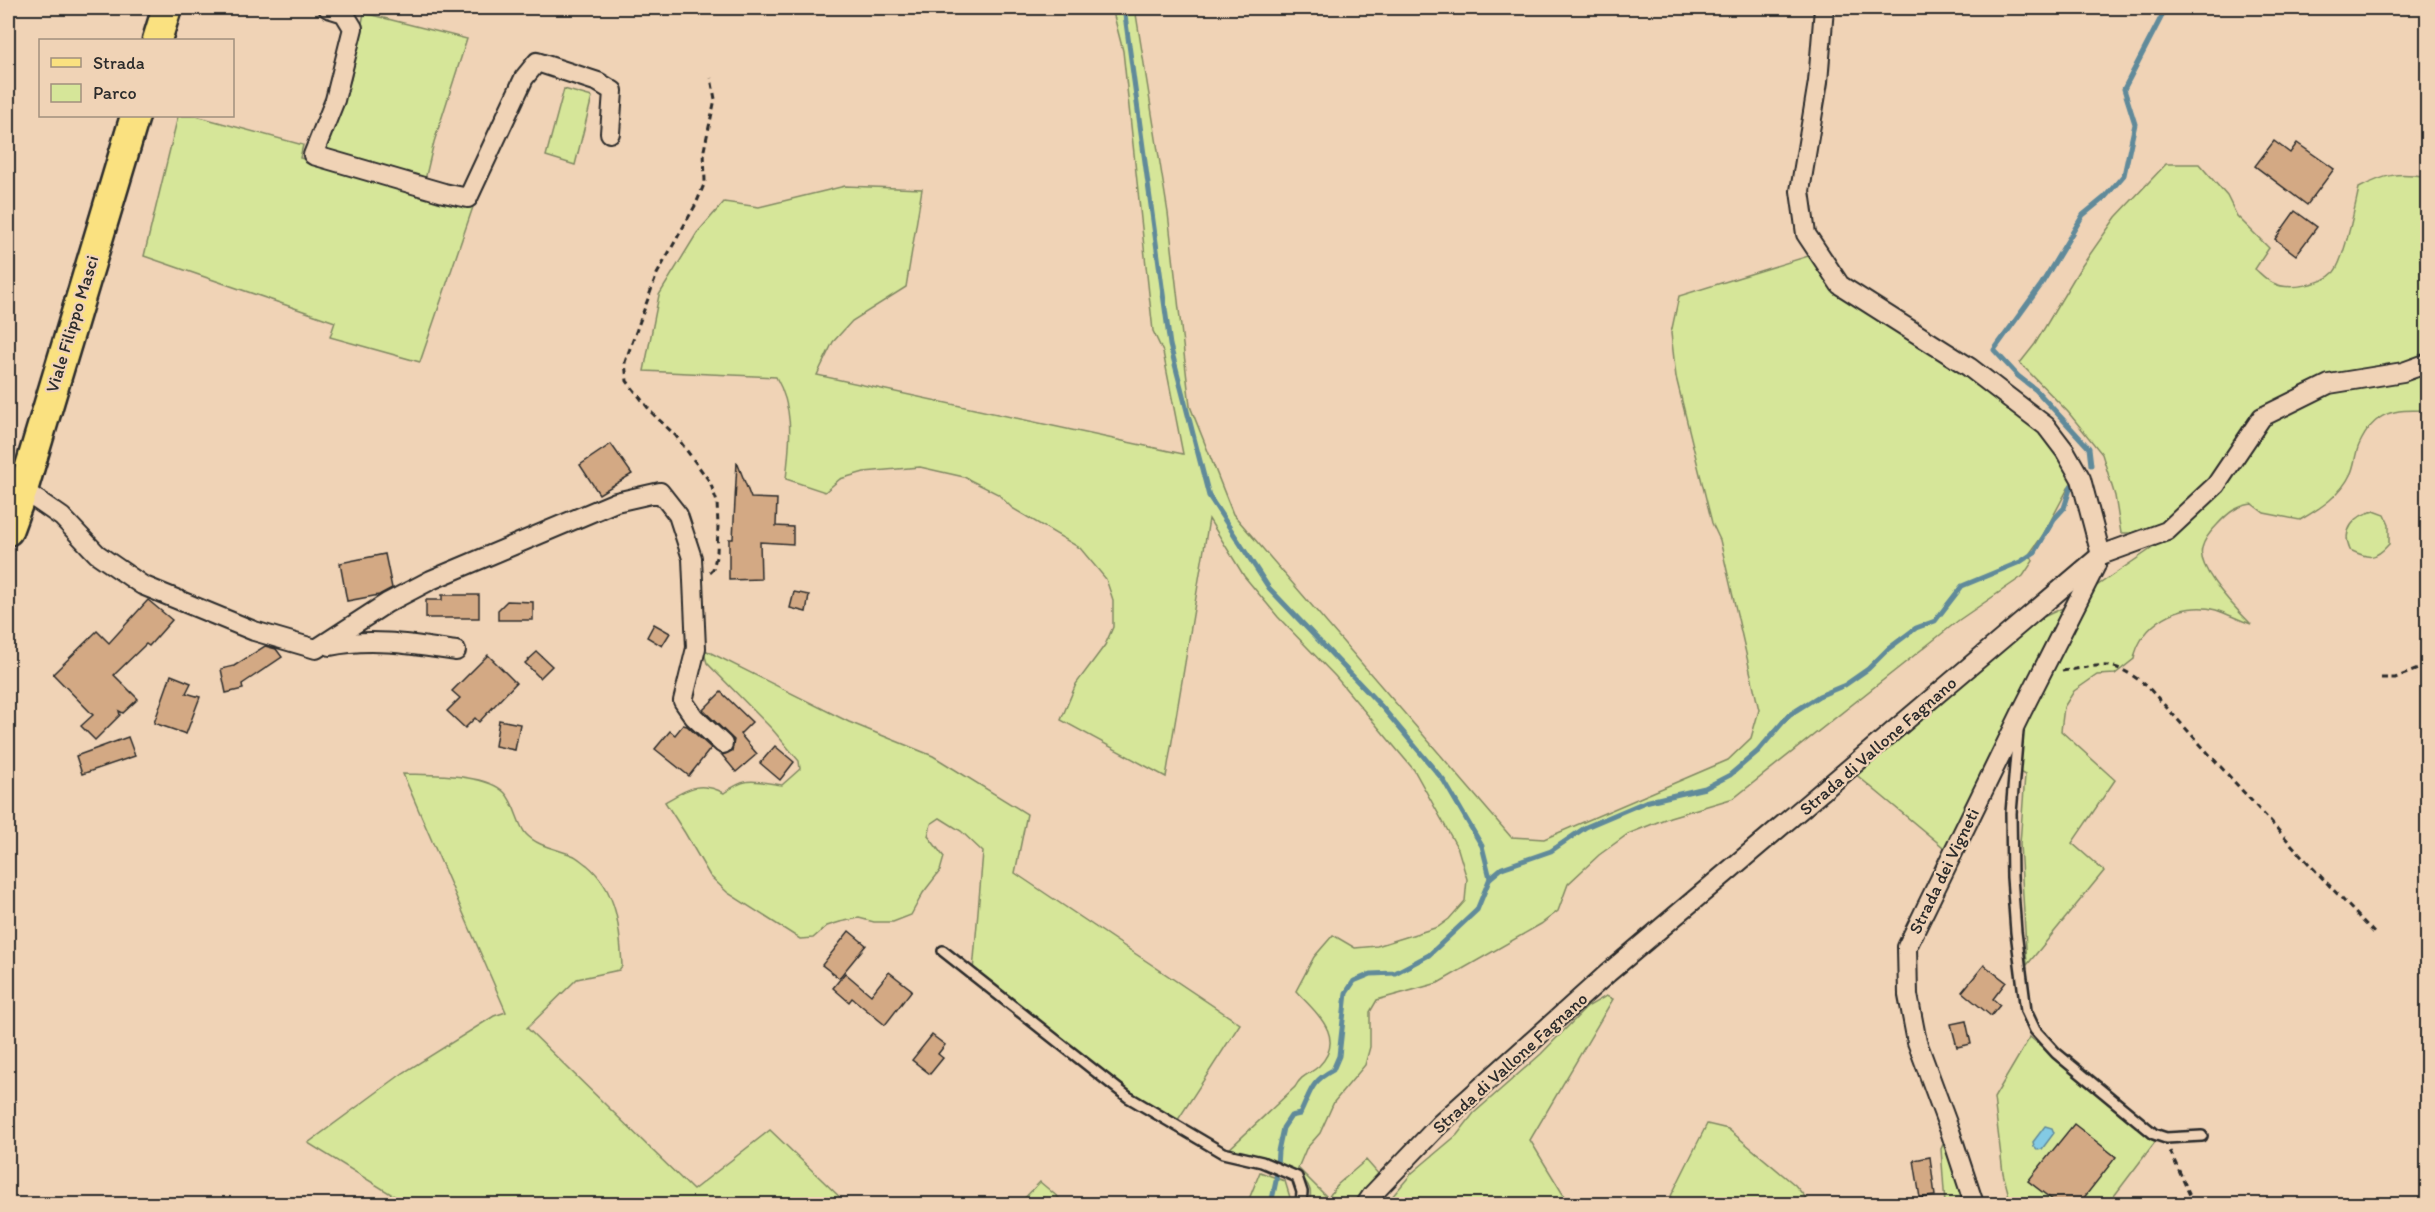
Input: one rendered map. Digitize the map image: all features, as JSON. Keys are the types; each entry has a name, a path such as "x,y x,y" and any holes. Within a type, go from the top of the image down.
{"main road":[{"path":"157,39 167,8"},
{"name":"Viale Filippo Masci","path":"8,531 23,490 135,117"}],"street":[{"path":"328,8 344,13 353,28 335,100 313,155 468,198 524,78 537,62 598,82 613,91 610,133"},
{"path":"1824,8 1818,82 1800,191 1806,234 1840,285 1969,367 2046,426 2065,451 2081,479 2101,555"},
{"name":"Strada di Vallone Fagnano","path":"1366,1204 1440,1124 1608,974 2101,555 2167,531 2216,485 2262,417 2329,384 2403,372 2427,363"},
{"path":"23,490 62,517 97,554 142,585 254,631 316,649 352,641 403,644 456,651"},
{"path":"316,649 387,603 442,575 616,502 660,492 678,515 692,558 696,648 683,701 694,717 723,744"},
{"name":"Strada dei Vigneti","path":"1974,1204 1917,1042 1908,995 1907,947 2101,555"}],"lane":[{"path":"2022,711 2014,760 2011,813 2016,932 2026,1011 2035,1030 2056,1053 2154,1134 2166,1138 2202,1136"},
{"path":"943,951 1128,1097 1223,1153 1262,1162 1297,1177 1302,1192 1301,1204"}],"path":[{"path":"693,579 707,575 713,569 717,553 717,502 710,482 692,456 627,381 625,362 657,274 696,204 705,182 704,150 715,99 711,78"},
{"path":"2040,675 2108,665 2128,671 2148,687 2377,936"},
{"path":"2381,678 2395,678 2427,665"},
{"path":"2166,1138 2194,1204"}],"green space":[{"path":"1112,8 1135,8 1168,213 1190,406 1233,514 1511,837 1544,839 1728,760 1751,738 1759,710 1720,540 1712,523 1676,377 1671,333 1679,296 1815,254 1969,375 2046,431 2074,477 2043,535 2030,553 2033,561 2023,576 1959,620 1734,798 1670,817 1628,834 1599,855 1568,884 1558,911 1541,924 1438,983 1377,1000 1370,1012 1370,1047 1365,1065 1334,1102 1320,1133 1306,1149 1298,1168 1328,1198 1337,1185 1366,1160 1381,1177 1362,1204 1310,1204 1310,1190 1305,1180 1296,1173 1273,1162 1224,1154 1300,1080 1319,1066 1327,1055 1330,1045 1326,1026 1296,991 1314,957 1333,935 1355,948 1377,946 1438,927 1449,919 1465,901 1467,879 1458,849 1414,770 1335,676 1278,617 1244,576 1209,519 1166,777 1061,720 1076,684 1105,645 1113,627 1113,600 1106,579 1080,548 1012,508 998,494 964,477 920,467 864,472 840,479 825,492 786,479 790,439 789,414 776,377 644,371 659,295 697,233 724,202 759,207 845,186 922,189 906,287 852,321 833,342 817,375 1183,454 1163,352 1153,331 1123,51"},
{"path":"364,13 467,39 434,142 425,180 322,154 351,79"},
{"path":"564,89 592,97 575,165 546,156"},
{"path":"178,117 200,117 303,145 300,158 473,207 420,362 330,337 335,322 144,256"},
{"path":"2166,164 2199,164 2227,196 2237,216 2269,248 2255,269 2270,282 2287,286 2313,283 2329,277 2334,272 2346,244 2359,188 2392,175 2427,177 2427,359 2260,415 2213,481 2162,525 2145,533 2121,533 2115,496 2102,454 2068,412 2020,363 2035,344 2079,270 2116,217"},
{"path":"2427,366 2427,410 2386,414 2372,425 2359,445 2347,481 2323,506 2300,520 2264,513 2252,504 2246,505 2229,514 2208,535 2202,548 2205,567 2219,589 2251,624 2216,610 2203,608 2176,612 2153,625 2144,635 2134,659 2115,674 2097,675 2074,691 2064,707 2061,731 2115,780 2072,843 2104,871 2027,965 2020,844 2025,775 2010,767 2007,732 1948,851 1853,772 2037,620 2067,606 2170,536 2263,420 2324,391"},
{"path":"2374,511 2385,515 2389,524 2389,544 2380,553 2371,556 2350,550 2347,536 2352,524 2361,516"},
{"path":"703,649 849,722 933,756 1027,814 1015,873 1240,1024 1174,1126 973,971 983,852 961,831 940,818 931,824 928,836 944,857 940,871 923,893 911,915 893,922 874,922 859,918 827,926 813,938 800,939 728,893 710,876 665,802 693,788 707,787 724,793 739,784 751,781 782,785 800,769 799,761 772,729 707,663"},
{"path":"403,774 457,776 497,786 509,798 526,834 542,845 576,857 597,875 611,899 615,912 622,966 619,970 577,979 527,1028 693,1190 770,1130 847,1204 407,1204 308,1143 403,1073 494,1016 506,1012"},
{"path":"1606,996 1613,999 1530,1140 1569,1204 1386,1204 1412,1173 1457,1135 1474,1113 1541,1054 1587,1007"},
{"path":"2030,1037 2155,1142 2108,1204 2011,1204 2003,1173 1994,1098"},
{"path":"1707,1124 1728,1129 1795,1185 1811,1204 1667,1204"},
{"path":"1946,1138 1967,1204 1945,1204 1941,1149"},
{"path":"1260,1172 1285,1181 1292,1204 1247,1204"},
{"path":"1040,1182 1066,1204 1019,1204"}],"water":[{"path":"2045,1126 2052,1128 2054,1133 2042,1149 2038,1150 2033,1142"}],"building":[{"path":"2274,141 2290,153 2297,143 2334,169 2307,205 2255,166"},
{"path":"2295,211 2317,227 2296,255 2275,239"},
{"path":"611,444 632,474 599,494 580,465"},
{"path":"737,462 751,498 777,499 776,526 793,527 793,544 760,542 761,579 729,580 729,539 733,539"},
{"path":"385,554 392,588 379,595 347,601 340,563"},
{"path":"794,592 809,595 806,612 790,608"},
{"path":"442,595 479,595 479,618 426,618 426,600 442,600"},
{"path":"148,600 172,620 149,646 146,644 114,675 138,699 123,713 119,711 120,715 95,740 81,726 93,715 53,674 97,631 109,643"},
{"path":"507,601 533,602 533,620 498,620 498,610"},
{"path":"654,624 670,633 662,646 647,637"},
{"path":"265,646 276,649 282,657 242,684 243,689 226,693 221,669 234,666"},
{"path":"537,652 552,666 540,678 525,663"},
{"path":"488,655 516,683 479,722 475,718 465,728 447,711 460,698 452,691"},
{"path":"171,675 191,683 186,693 200,697 186,734 154,723"},
{"path":"721,692 752,722 740,734 757,754 736,772 722,755 732,751 734,740 703,710"},
{"path":"499,720 520,724 515,750 495,746"},
{"path":"683,725 711,748 689,776 655,749 670,731 675,735"},
{"path":"128,737 135,756 82,774 76,756"},
{"path":"775,746 794,762 780,780 760,763"},
{"path":"849,931 866,945 839,978 822,965"},
{"path":"1984,965 2006,982 1993,999 2000,1005 1991,1016 1962,992"},
{"path":"889,972 912,990 885,1025 852,998 849,1002 833,988 845,973 871,995"},
{"path":"1966,1021 1971,1044 1957,1047 1951,1024"},
{"path":"932,1035 945,1045 938,1054 943,1058 930,1074 912,1060"},
{"path":"2074,1124 2116,1157 2079,1204 2058,1204 2028,1181"},
{"path":"1930,1157 1935,1196 1920,1198 1914,1160"}],"waterway":[{"path":"1124,8 1170,345 1209,496 1269,588 1382,707 1444,781 1482,846 1490,878"},
{"path":"2091,465 2089,448 2036,390 2018,376 1994,350 2041,285 2083,215 2105,197 2124,175 2135,124 2124,89 2166,8"},
{"path":"1271,1204 1283,1128 1291,1116 1300,1114 1315,1083 1333,1070 1339,1056 1346,993 1354,981 1371,974 1395,973 1429,955 1477,910 1490,878 1502,868 1551,851 1586,827 1645,802 1705,788 1730,775 1758,751 1789,715 1819,696 1845,685 1868,669 1888,649 1916,628 1935,621 1962,586 2020,562 2035,552 2054,519 2064,508 2071,486"}]}
